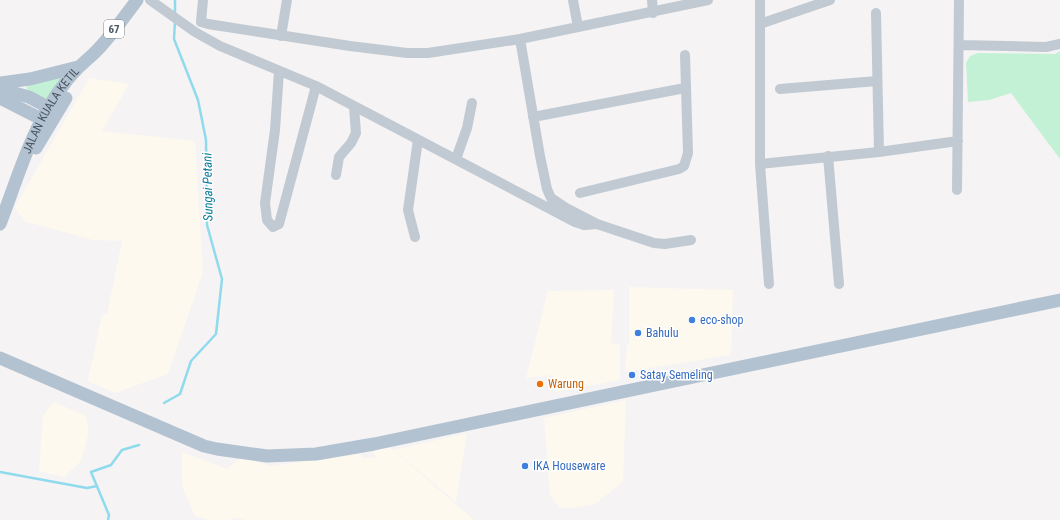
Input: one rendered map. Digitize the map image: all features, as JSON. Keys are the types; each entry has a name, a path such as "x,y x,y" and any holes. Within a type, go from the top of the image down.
{"main road":[{"name":"JALAN KUALA KETIL","path":"0,224 21,171 50,115 78,67 90,57 136,0"},
{"name":"JALAN KUALA KETIL","path":"50,115 89,63 90,57"},
{"path":"0,84 30,79 78,67"},
{"path":"0,89 28,97 50,115"},
{"path":"0,98 50,115"},
{"path":"0,359 204,446 254,455 284,456 316,454 374,444 1060,300"}],"street":[{"path":"150,0 192,30 220,46 316,86 575,222 584,225 597,224"},
{"path":"192,30 201,22 203,0"},
{"path":"281,36 287,0"},
{"path":"573,0 578,27"},
{"path":"652,0 653,13"},
{"path":"201,22 281,36 407,53 428,53 520,39 653,13 708,0"},
{"path":"760,0 760,164 769,284"},
{"path":"760,24 830,0"},
{"path":"957,190 960,45 959,0"},
{"path":"876,13 879,152"},
{"path":"520,39 533,117 549,194 566,208 597,224 654,243 665,244 692,240"},
{"path":"960,45 1046,47 1060,44"},
{"path":"580,193 679,169 684,166 688,153 685,55"},
{"path":"279,71 275,130 265,203 267,220 273,227 279,224 316,86"},
{"path":"780,89 877,81"},
{"path":"533,117 685,88"},
{"path":"456,159 467,128 472,103"},
{"path":"336,175 339,157 351,143 356,133 354,107"},
{"path":"415,237 408,210 418,140"},
{"path":"760,164 879,152 958,141"},
{"path":"828,156 840,284"}],"shaded area":[{"path":"89,78 129,84 102,131 195,141 203,272 168,374 115,393 88,381 102,315 107,314 122,241 93,240 24,221 15,207"},
{"path":"629,287 733,290 731,355 625,372 627,344 629,344"},
{"path":"614,290 611,343 620,345 620,380 555,392 553,375 526,378 548,291"},
{"path":"626,400 623,482 595,504 573,508 559,508 550,495 544,418"},
{"path":"54,402 86,416 89,432 81,461 64,477 39,471 43,415"},
{"path":"467,433 456,502 394,450"},
{"path":"390,447 474,520 247,520 233,518 230,520 209,520 195,516 182,486 182,452 227,469 242,456 270,466 361,454 363,458 375,457 373,451"}],"green space":[{"path":"1060,51 1060,159 1011,93 989,100 968,102 966,63 970,56 978,53 1055,54"},
{"path":"66,73 47,99 31,94 26,88 30,83"}],"waterway":[{"name":"Sungai Petani","path":"175,0 175,14"},
{"name":"Sungai Petani","path":"164,403 180,394 191,361 216,334 222,279 207,225 206,140 198,100 174,39 175,21"},
{"name":"Sungai Petani","path":"108,520 109,515 91,472 111,465 122,450 139,445"},
{"path":"0,472 87,488 97,486"}],"place":[{"name":"eco-shop","path":"692,320"},
{"name":"Bahulu","path":"638,333"},
{"name":"Satay Semeling","path":"632,375"},
{"name":"Warung","path":"540,384"},
{"name":"IKA Houseware","path":"525,466"}]}
